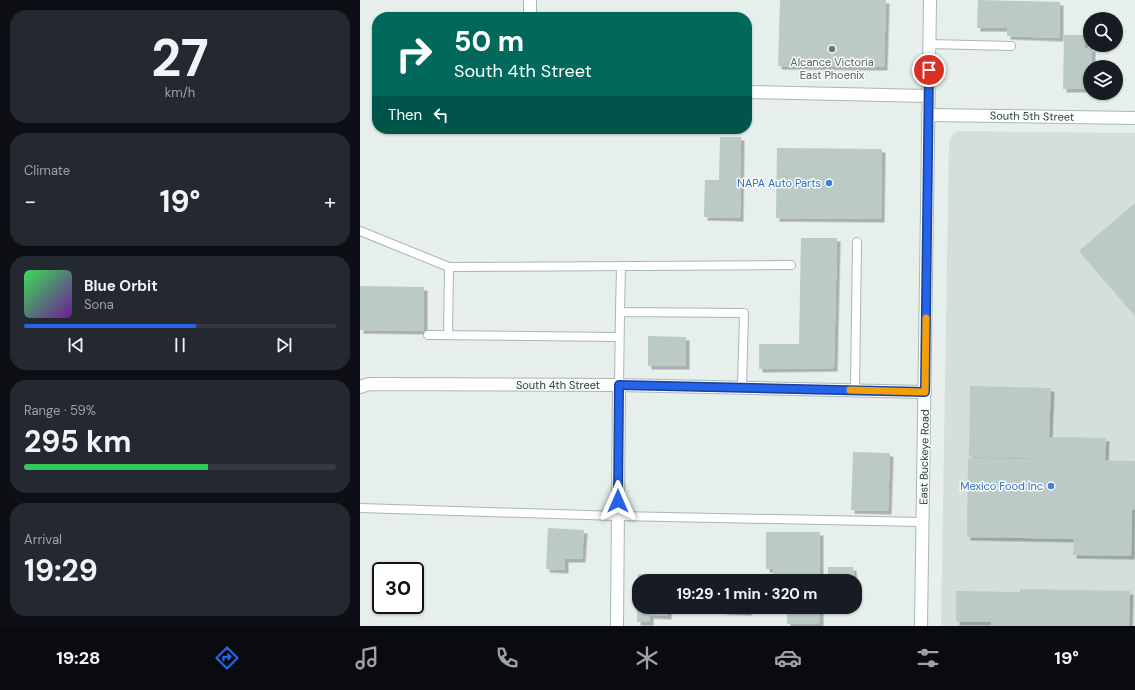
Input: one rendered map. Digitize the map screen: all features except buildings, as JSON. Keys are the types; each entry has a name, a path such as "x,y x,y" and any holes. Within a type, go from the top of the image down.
{"street":[{"path":"530,0 530,12"},
{"name":"East Buckeye Road","path":"922,626 922,522 930,0"},
{"path":"752,92 928,96"},
{"name":"South 5th Street","path":"928,115 1135,118"},
{"name":"South 4th Street","path":"360,387 369,384 619,385 925,392"},
{"path":"617,626 619,385"}],"lane":[{"path":"929,44 1011,46"},
{"path":"360,231 449,267 791,265"},
{"path":"855,390 857,242"},
{"path":"619,385 621,266"},
{"path":"448,335 449,267"},
{"path":"620,312 744,313 742,388"},
{"path":"428,335 619,337"},
{"path":"360,508 618,516 922,522"}],"shaded area":[{"path":"958,131 1135,133 1135,626 941,626 949,143 952,135"}],"slow traffic":[{"path":"850,390 925,392 926,318"}],"place":[{"name":"Alcance Victoria East Phoenix","path":"832,49"},
{"name":"NAPA Auto Parts","path":"829,183"},
{"name":"Mexico Food Inc","path":"1051,486"}],"route":[{"path":"618,501 619,385 925,392 929,70"}]}
